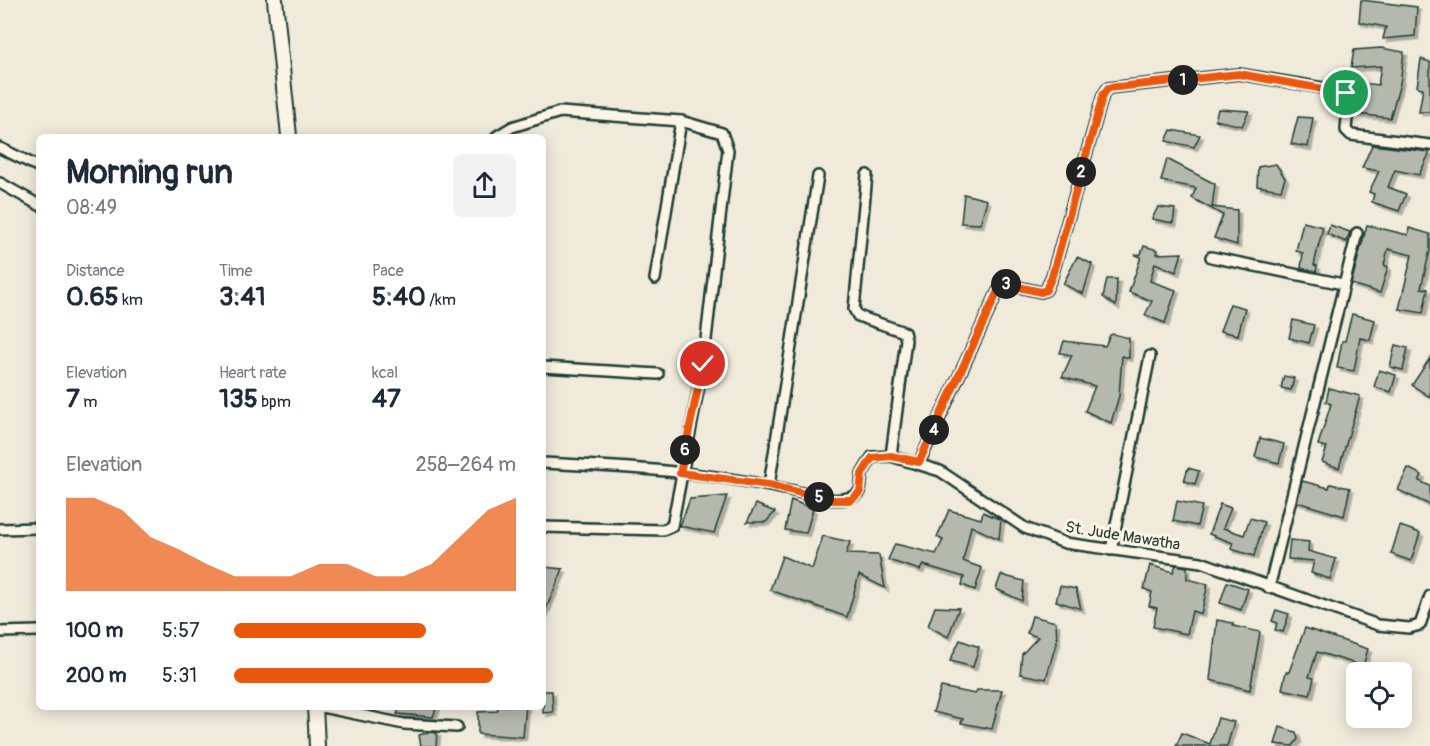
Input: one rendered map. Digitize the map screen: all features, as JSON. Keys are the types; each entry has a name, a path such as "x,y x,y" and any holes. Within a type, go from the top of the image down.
{"main road":[{"path":"275,0 289,134"},
{"path":"316,710 317,746"}],"street":[{"path":"919,462 998,291 1005,284 1041,292 1046,290 1052,276 1103,95 1108,88 1239,74 1329,89 1349,95 1346,130 1350,135 1430,145"},
{"path":"500,134 512,127 560,112 681,121 722,133 729,150 703,364 680,473 672,526 663,530 546,527"},
{"path":"655,279 681,121"},
{"path":"0,148 36,165"},
{"path":"546,463 680,473 769,485 830,500 851,500 860,492 862,474 872,458 891,456 906,340 904,332 858,316 854,309 867,175"},
{"path":"769,485 818,176"},
{"path":"0,183 36,203"},
{"path":"1269,588 1357,233"},
{"path":"1211,257 1343,284"},
{"path":"1111,550 1150,356"},
{"path":"546,367 658,374"},
{"name":"St. Jude Mawatha","path":"891,456 919,462 940,471 1025,528 1065,543 1201,562 1378,625 1409,628 1420,625 1430,596"},
{"path":"0,529 36,528"},
{"path":"0,632 36,631"},
{"path":"336,710 404,724 457,727"}],"building":[{"path":"1361,0 1417,7 1415,36 1383,39 1386,27 1359,22"},
{"path":"1381,48 1404,52 1400,84 1390,118 1357,114 1363,83 1378,85 1381,66 1351,68 1354,50"},
{"path":"1421,59 1430,62 1430,112 1419,112 1423,88 1417,87"},
{"path":"1218,109 1249,111 1242,126 1215,120"},
{"path":"1298,117 1313,118 1308,147 1291,144"},
{"path":"1171,130 1200,135 1194,147 1166,141"},
{"path":"1372,145 1430,152 1419,175 1395,170 1388,187 1406,194 1399,211 1372,202 1374,194 1369,192 1379,171 1362,168"},
{"path":"1167,159 1215,184 1212,207 1237,210 1237,245 1214,238 1223,215 1192,198 1196,188 1161,181"},
{"path":"1276,164 1285,178 1281,190 1257,186 1258,167"},
{"path":"964,194 987,200 980,224 961,223"},
{"path":"1158,207 1175,209 1173,223 1152,219"},
{"path":"1303,222 1323,227 1314,265 1317,266 1316,272 1301,268 1303,253 1296,251"},
{"path":"1330,225 1350,232 1346,242 1327,234"},
{"path":"1367,225 1408,235 1409,228 1430,234 1430,250 1421,288 1428,289 1423,313 1399,309 1412,255 1388,249 1384,265 1388,267 1380,293 1351,284"},
{"path":"1144,246 1158,250 1157,254 1182,253 1176,272 1155,263 1150,281 1176,290 1165,323 1145,315 1152,301 1129,292 1141,257 1136,255 1141,254"},
{"path":"1077,257 1092,264 1083,294 1063,284"},
{"path":"1107,279 1117,279 1116,306 1103,297"},
{"path":"1230,304 1245,308 1238,335 1220,331"},
{"path":"1352,314 1375,320 1370,340 1360,338 1354,371 1337,368 1342,341 1345,341"},
{"path":"1293,320 1314,325 1309,343 1289,338"},
{"path":"1110,335 1129,338 1129,358 1122,356 1119,396 1111,423 1085,411 1095,386 1062,377 1072,355 1060,353 1064,341 1105,346"},
{"path":"1395,345 1408,348 1403,370 1390,367"},
{"path":"1430,358 1430,397 1412,385"},
{"path":"1379,370 1396,375 1391,392 1374,387"},
{"path":"1284,376 1294,378 1291,390 1281,388"},
{"path":"1329,388 1360,396 1339,468 1322,462 1327,447 1318,445 1331,404 1326,402"},
{"path":"1260,438 1284,444 1279,463 1255,457"},
{"path":"1188,468 1199,471 1195,484 1184,481"},
{"path":"1408,468 1422,475 1419,481 1430,486 1430,505 1398,490"},
{"path":"1302,481 1329,488 1330,484 1350,488 1344,516 1297,502"},
{"path":"727,496 714,533 680,526 690,499"},
{"path":"791,500 813,509 806,533 785,530"},
{"path":"1177,501 1202,506 1197,526 1173,521"},
{"path":"756,504 775,512 766,522 747,522"},
{"path":"1220,504 1231,508 1223,528 1244,535 1250,518 1264,522 1254,556 1231,549 1233,543 1209,534"},
{"path":"949,510 981,519 983,512 1001,520 999,539 971,526 963,561 982,568 975,590 962,585 964,577 923,565 920,570 888,560 895,544 936,554 943,540 937,537"},
{"path":"1400,526 1420,533 1411,561 1391,554"},
{"path":"823,536 850,542 846,554 879,555 885,588 859,575 847,617 770,590 782,556 812,569"},
{"path":"1290,540 1309,542 1308,551 1336,559 1330,579 1311,573 1314,561 1288,559"},
{"path":"1150,565 1173,572 1176,565 1187,567 1187,579 1208,584 1201,614 1192,611 1187,634 1153,627 1157,608 1149,606 1152,592 1144,589"},
{"path":"546,567 563,569 546,609"},
{"path":"1001,575 1024,581 1022,601 996,589"},
{"path":"1227,582 1248,589 1241,610 1220,603"},
{"path":"1060,586 1076,589 1081,609 1056,601"},
{"path":"935,607 959,608 948,637 928,626"},
{"path":"1276,610 1289,614 1283,632 1275,630 1277,623 1272,621"},
{"path":"1032,616 1056,622 1057,640 1046,679 1020,674 1022,654 1038,637 1027,633"},
{"path":"1217,620 1260,632 1250,690 1210,680"},
{"path":"1305,628 1368,649 1364,662 1350,662 1317,652 1309,677 1314,678 1310,695 1282,689 1286,672 1289,672"},
{"path":"960,640 979,647 973,667 950,661"},
{"path":"941,687 975,694 977,690 1002,690 992,729 961,723 963,719 933,712"},
{"path":"546,691 552,691 553,712 543,713 543,710 546,710"},
{"path":"398,710 436,710 433,717 397,714"},
{"path":"526,710 523,737 478,734 478,712"},
{"path":"1218,718 1234,722 1227,746 1176,746 1182,733 1210,744"},
{"path":"1280,727 1296,732 1298,739 1293,746 1275,744"},
{"path":"437,733 436,746 421,746 419,735"}],"route":[{"path":"703,364 680,473 769,485 830,500 851,500 860,492 862,474 872,458 891,456 919,462 998,291 1005,284 1041,292 1046,290 1052,276 1103,95 1108,88 1239,74 1346,93"}]}
